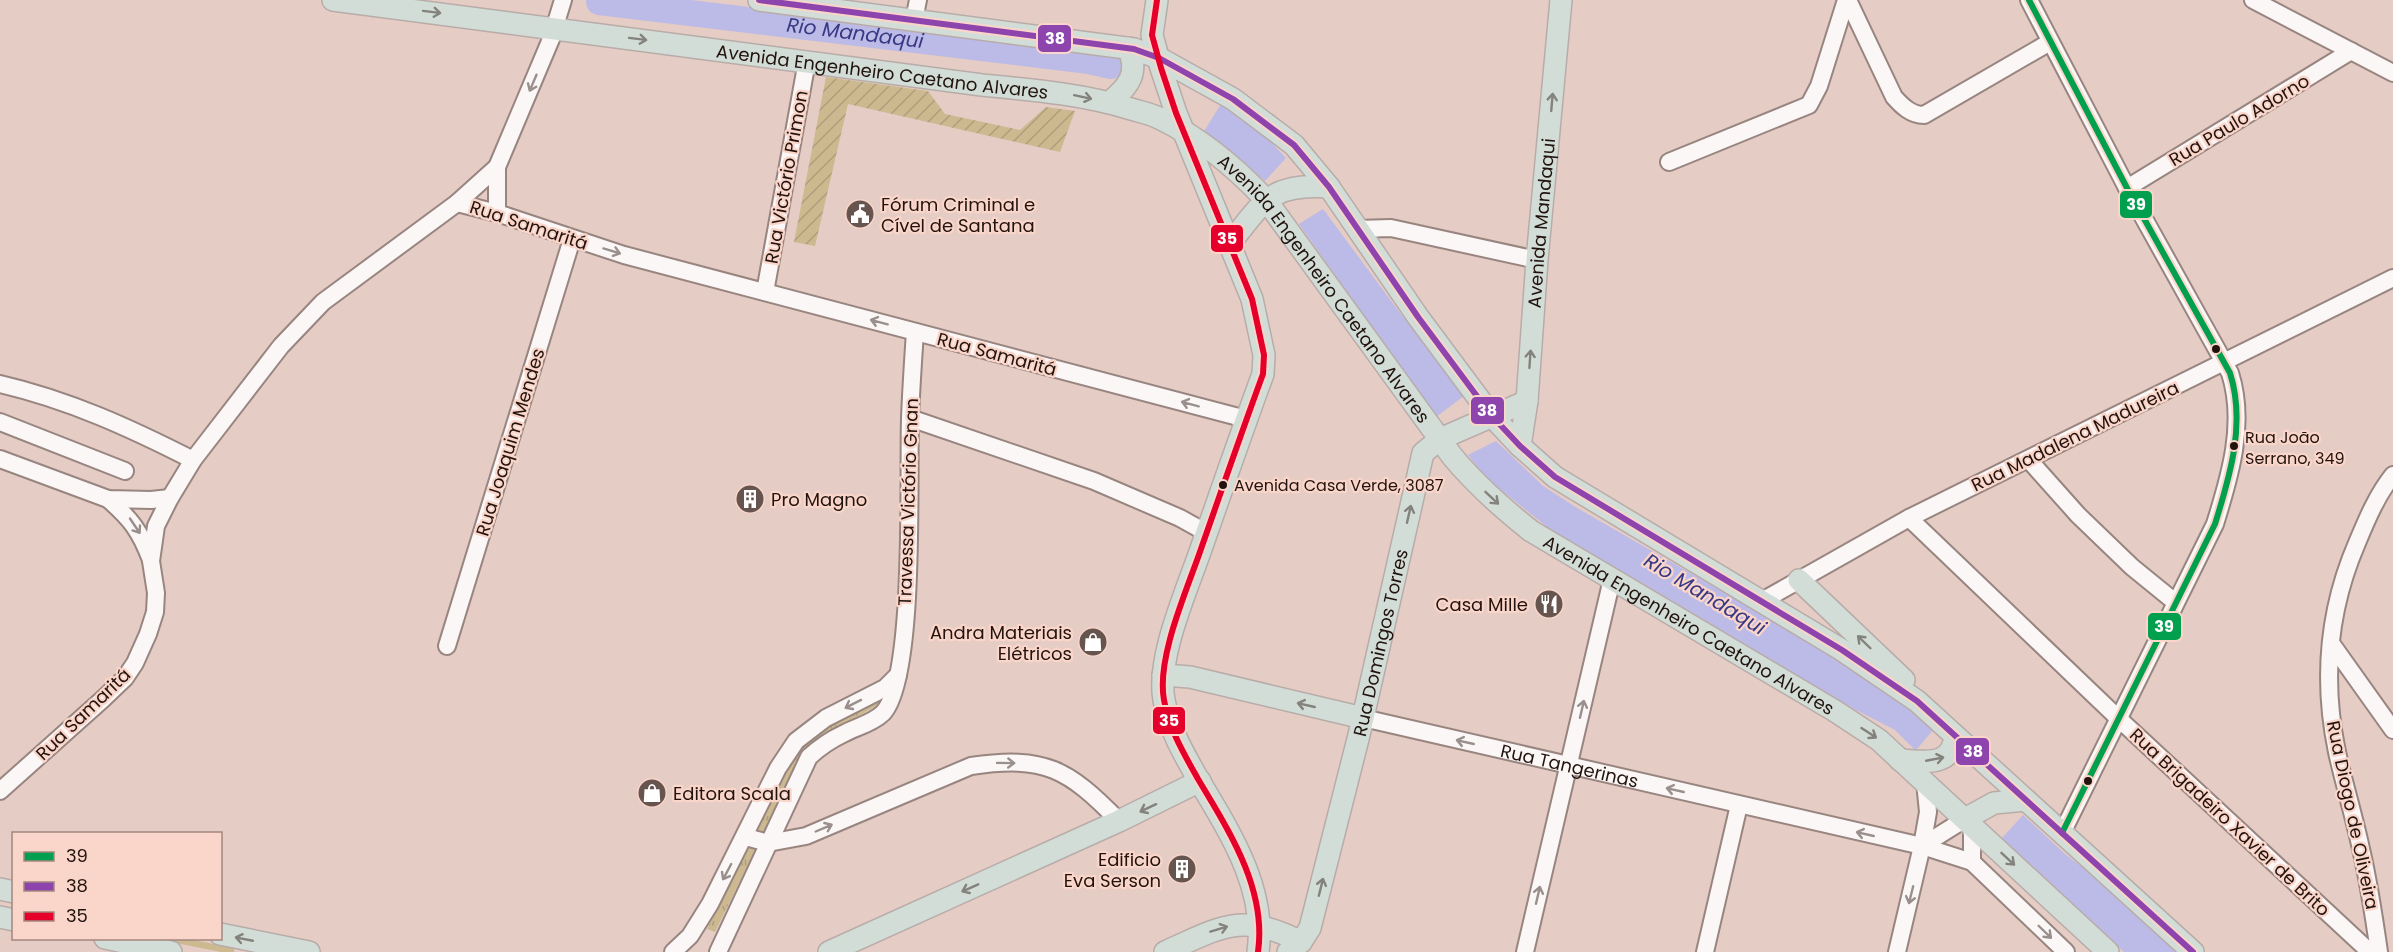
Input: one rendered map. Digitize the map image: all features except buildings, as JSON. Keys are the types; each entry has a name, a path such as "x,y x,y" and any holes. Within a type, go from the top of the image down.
{"main road":[{"name":"Avenida Engenheiro Caetano Alvares","path":"333,0 982,85 1068,93 1110,102 1159,118 1184,132 1238,171 1266,200 1468,476 1530,531 1835,711 1879,740 2108,952"},
{"path":"759,0 916,10 1128,48 1159,58 1233,99 1294,145 1329,187 1418,317 1491,415 1520,446 1555,477 1842,650 1917,701 2193,952"},
{"path":"1157,0 1152,34 1159,58 1176,113 1252,299 1264,355 1263,374 1175,623 1163,675 1163,698 1180,747 1240,852 1257,903 1260,925 1258,952"},
{"name":"Avenida Mandaqui","path":"1520,446 1527,401 1537,260 1561,0"},
{"path":"1110,102 1123,93 1130,81 1133,62 1128,48"},
{"path":"1229,244 1266,200 1285,190 1304,185 1329,187"},
{"name":"Rua Domingos Torres","path":"1299,949 1310,928 1363,718 1423,453 1440,439 1527,401"},
{"path":"1798,580 1904,681 1917,701"},
{"name":"Rua Tangerinas","path":"1163,675 1190,677 1363,718"},
{"path":"1900,760 1940,759 1952,750 1955,736"},
{"path":"829,952 1119,821 1200,781"},
{"path":"1968,823 1994,802 2026,800"},
{"path":"1165,952 1209,932 1247,923 1260,925 1299,949"},
{"path":"222,934 309,952"},
{"path":"110,940 171,952"}],"street":[{"path":"497,213 497,167 555,28 563,0"},
{"path":"1847,0 1894,97 1900,104 1918,115 1924,115 2050,42"},
{"path":"1669,162 1809,105 1819,86 1847,0"},
{"path":"2029,0 2127,188 2224,361 2233,380 2236,401 2235,442 2229,480 2215,524 2062,833"},
{"path":"2253,0 2393,73"},
{"name":"Rua Paulo Adorno","path":"2127,188 2351,51"},
{"name":"Rua Victório Primon","path":"765,292 807,61"},
{"path":"457,203 497,167"},
{"name":"Rua Samaritá","path":"0,791 125,678 135,663 155,612 156,593 151,561 156,526 193,460 281,346 323,302 457,203 497,213 572,239 765,292 1246,419"},
{"path":"1357,229 1390,228 1537,260"},
{"name":"Rua Joaquim Mendes","path":"447,646 572,239"},
{"name":"Rua Madalena Madureira","path":"1762,601 1909,518 2393,278"},
{"name":"Travessa Victório Gnan","path":"718,952 809,757 820,746 876,719 890,704 900,672 909,561 910,418 915,332"},
{"path":"0,384 42,395 126,426 193,460"},
{"path":"910,418 1094,481 1180,518 1207,533"},
{"path":"0,422 125,471"},
{"path":"0,459 108,499 170,498"},
{"path":"2030,460 2078,515 2132,567 2175,602"},
{"name":"Rua Diogo de Oliveira","path":"2379,952 2362,850 2337,751 2330,705 2328,663 2332,624 2343,576 2378,495 2393,475"},
{"path":"108,499 130,518 139,530 151,561"},
{"name":"Rua Brigadeiro Xavier de Brito","path":"1909,518 2118,718 2370,952"},
{"path":"1525,952 1612,579"},
{"path":"2331,643 2393,730"},
{"path":"673,952 690,936 711,904 778,768 796,741 826,718 885,688 900,672"},
{"name":"Rua Tangerinas","path":"1363,718 1922,846 1972,862 2066,952"},
{"path":"746,837 768,843 806,836 971,766 1000,762 1041,764 1066,775 1090,792 1119,821"},
{"path":"1897,952 1928,812 1925,782"},
{"path":"1705,952 1739,805"},
{"path":"1922,846 1968,823 1972,862"}],"green space":[{"path":"826,77 928,91 945,114 1020,130 1046,107 1075,111 1060,152 848,104 815,246 794,242"},
{"path":"886,692 885,701 833,731 798,762 715,932 707,929 801,745 830,724"},
{"path":"161,940 194,940 234,948 234,952 221,952"}],"water":[{"path":"1221,104 1263,134 1286,158 1265,181 1222,144 1203,133"},
{"path":"1323,209 1464,396 1436,417 1299,224"},
{"path":"1496,441 1543,486 1577,508 1842,660 1892,693 1934,729 1916,750 1914,749 1895,730 1854,709 1566,542 1487,479 1468,455"},
{"path":"2023,815 2065,854 2103,883 2177,952 2124,952 2001,839"}],"waterway":[{"name":"Rio Mandaqui","path":"599,2 1089,61 1111,66"}],"transit line":[{"name":"38","path":"759,0 1134,49 1159,58 1233,99 1294,145 1329,187 1418,317 1491,415 1520,446 1555,477 1842,650 1917,701 2193,952"},
{"name":"35","path":"1157,0 1152,35 1161,68 1176,113 1252,299 1264,355 1263,374 1175,623 1169,643 1163,683 1166,711 1173,731 1233,840 1251,883 1257,906 1258,952"},
{"name":"39","path":"2029,0 2127,188 2230,373 2237,411 2231,468 2215,524 2062,833"}],"place":[{"name":"Fórum Criminal e Cível de Santana","path":"860,214"},
{"name":"Rua João Serrano, 349","path":"2234,446"},
{"name":"Avenida Casa Verde, 3087","path":"1223,485"},
{"name":"Pro Magno","path":"750,499"},
{"name":"Casa Mille","path":"1549,604"},
{"name":"Andra Materiais Elétricos","path":"1093,642"},
{"name":"Editora Scala","path":"652,793"},
{"name":"Edificio Eva Serson","path":"1182,869"}]}
